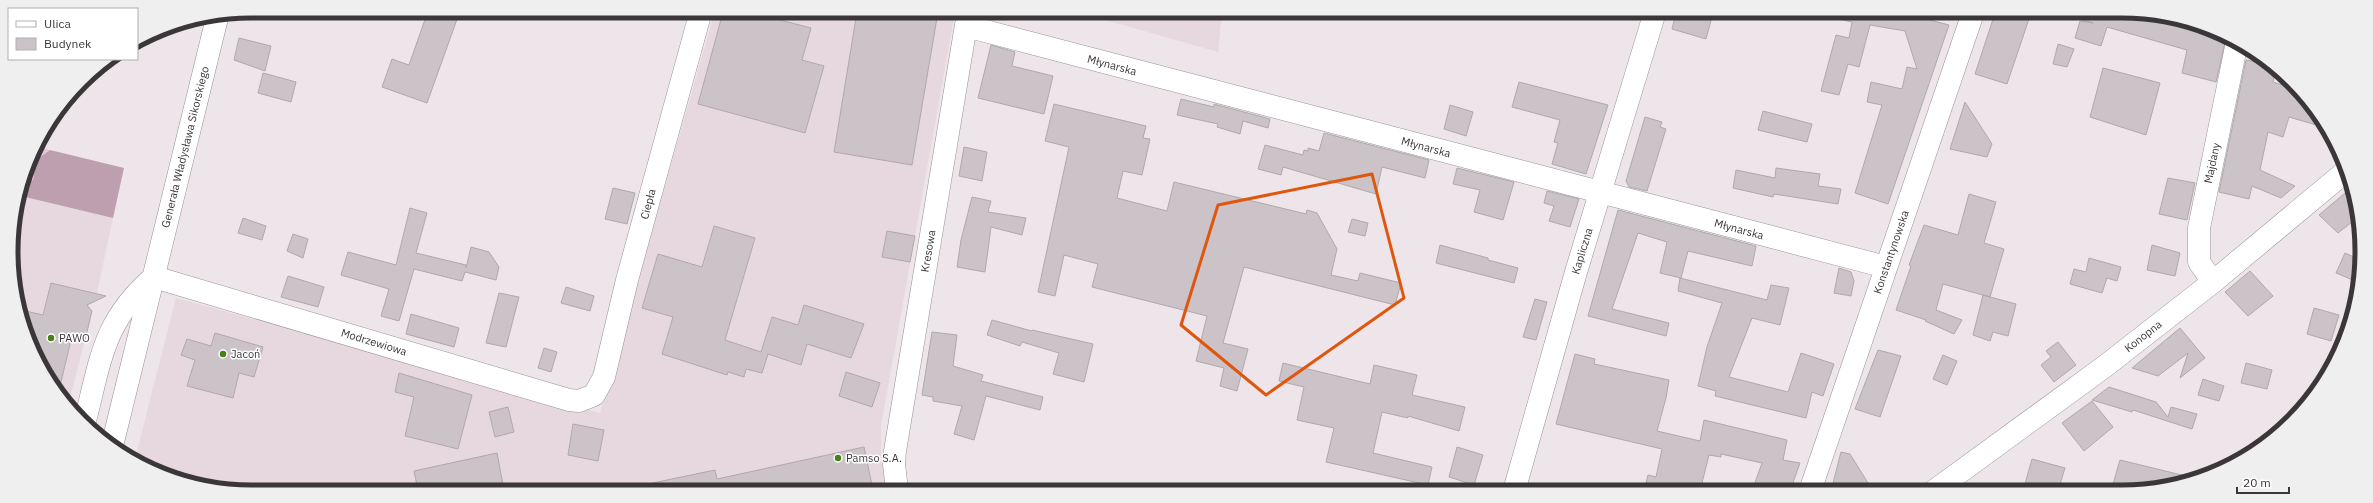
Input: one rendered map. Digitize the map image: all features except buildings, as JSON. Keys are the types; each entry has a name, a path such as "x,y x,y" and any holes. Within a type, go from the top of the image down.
{"street":[{"name":"Ciepła","path":"594,395 604,377 627,280 699,18"},
{"name":"Kapliczna","path":"1516,485 1600,193 1653,18"},
{"name":"Konstantynowska","path":"1812,485 1971,18"},
{"name":"Młynarska","path":"967,19 1600,193 1886,267"},
{"name":"Kresowa","path":"896,485 894,464 895,450 967,19"},
{"name":"Generała Władysława Sikorskiego","path":"113,440 217,20"},
{"name":"Majdany","path":"2213,282 2199,262 2199,228 2236,48"},
{"name":"Konopna","path":"1947,485 2104,367 2213,282 2342,174"},
{"name":"Modrzewiowa","path":"154,277 569,400 579,401 594,395"},
{"path":"86,417 104,345 111,328 135,293 154,277"}],"highlighted area":[{"path":"1372,174 1404,298 1266,395 1181,325 1218,205"}],"shaded area":[{"path":"713,18 954,18 881,426 881,456 887,485 236,485 206,481 176,473 136,455 176,298 600,413"},
{"path":"1098,18 1221,18 1218,52"},
{"path":"42,148 50,150 37,159"},
{"path":"50,150 124,168 113,218 24,197 28,182 33,180 37,159"},
{"path":"36,163 33,180 28,182"},
{"path":"24,197 113,218 95,302 87,305 92,312 70,398 57,381 42,355 30,327 22,297 18,267 18,236"},
{"path":"2322,364 2326,365 2324,368 2318,378"}],"place":[{"name":"PAWO","path":"51,338"},
{"name":"Jacoń","path":"223,354"},
{"name":"Pamso S.A.","path":"838,458"}]}
